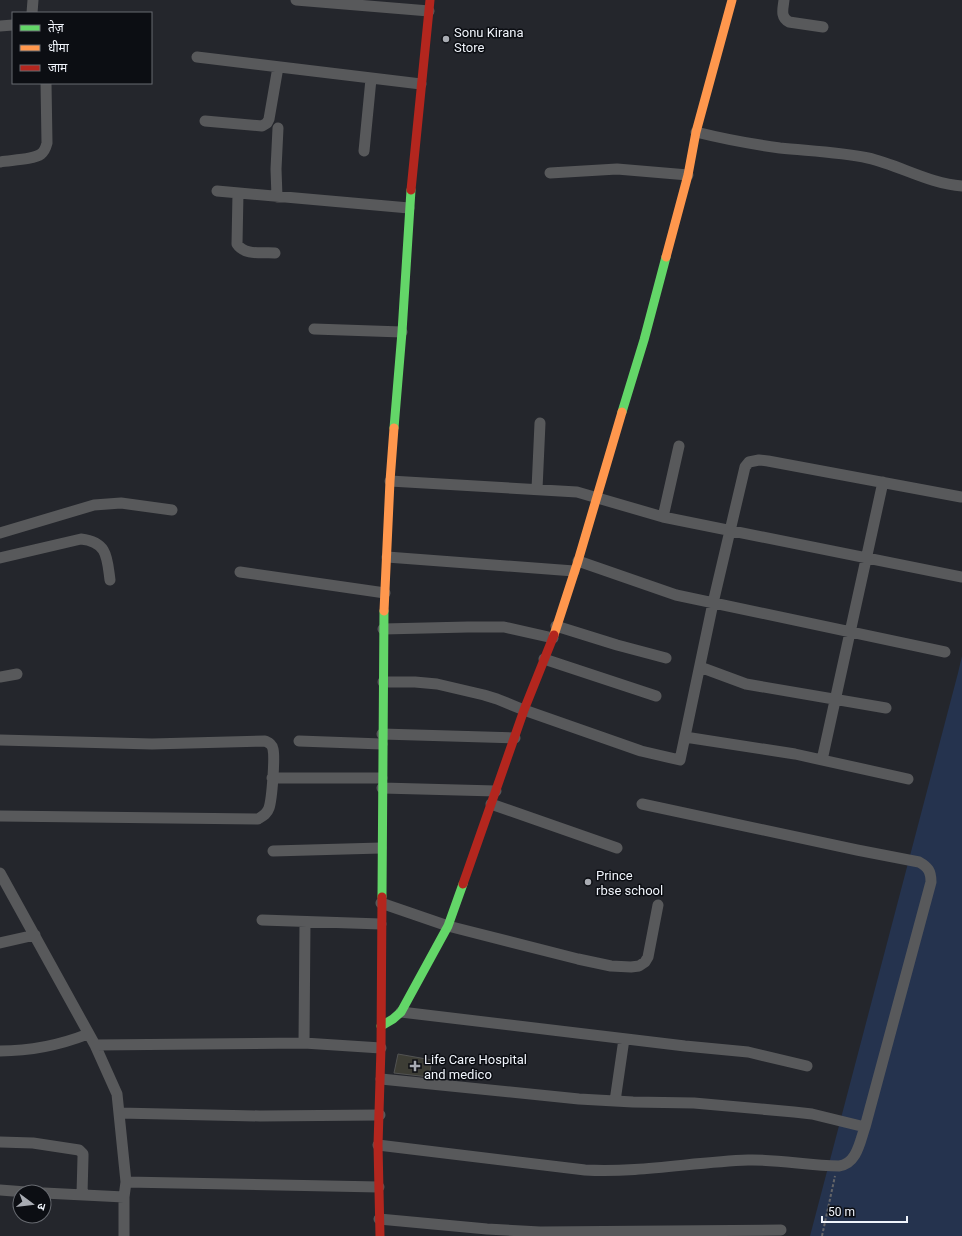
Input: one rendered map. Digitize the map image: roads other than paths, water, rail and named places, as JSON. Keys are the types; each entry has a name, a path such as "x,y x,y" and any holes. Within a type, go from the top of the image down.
{"street":[{"path":"32,12 33,0"},
{"path":"296,0 429,6 409,208 402,332 390,481 383,629 381,848 382,1048 378,1146 380,1236"},
{"path":"381,1026 401,1012 448,926 524,710 553,638 644,340 688,175 696,132 732,0"},
{"path":"784,0 782,15 784,19 789,22 823,27"},
{"path":"0,26 12,25"},
{"path":"197,57 421,84"},
{"path":"205,121 262,126 267,123 270,119 278,67"},
{"path":"364,151 371,79"},
{"path":"0,162 35,156 41,154 45,150 47,143 46,84"},
{"path":"277,196 276,169 278,128"},
{"path":"696,132 757,145 867,158 924,177 962,186"},
{"path":"550,173 617,169 688,175"},
{"path":"217,192 409,208"},
{"path":"238,193 237,244 246,252 275,253"},
{"path":"314,329 402,332"},
{"path":"537,489 540,423"},
{"path":"662,517 679,446"},
{"path":"383,682 437,684 497,699 641,751 680,760 713,603 746,467 749,462 753,460 768,461 961,497"},
{"path":"390,481 577,492 662,517 962,577"},
{"path":"822,760 883,482"},
{"path":"0,533 100,504 136,504 172,510"},
{"path":"0,558 81,539 92,540 101,546 106,555 110,580"},
{"path":"387,557 576,566 713,603 945,652"},
{"path":"240,572 385,593"},
{"path":"556,626 617,645 666,658"},
{"path":"383,629 468,627 504,628 553,638"},
{"path":"544,659 656,696"},
{"path":"700,667 746,684 886,708"},
{"path":"0,677 17,674"},
{"path":"685,737 767,749 908,779"},
{"path":"299,741 515,738"},
{"path":"0,740 152,744 265,741 270,743 273,748 269,808 264,816 258,819 0,816"},
{"path":"272,778 382,783 496,791"},
{"path":"492,804 617,848"},
{"path":"378,1146 605,1171 652,1169 747,1160 780,1160 839,1166 845,1165 855,1155 865,1127 931,882 931,873 927,867 919,862 642,804"},
{"path":"273,851 381,848"},
{"path":"1,875 95,1045 117,1094 126,1182 124,1196 124,1236"},
{"path":"381,903 448,926 610,966 639,966 645,962 648,957 658,905"},
{"path":"262,920 381,924"},
{"path":"304,1044 305,922"},
{"path":"0,943 35,936"},
{"path":"401,1012 692,1047 748,1052 807,1066"},
{"path":"0,1051 49,1047 88,1034"},
{"path":"615,1101 624,1039"},
{"path":"95,1045 199,1043 304,1044 382,1048"},
{"path":"381,1078 579,1099 694,1103 794,1112 812,1114 865,1127"},
{"path":"119,1113 260,1116 380,1115"},
{"path":"0,1142 33,1143 79,1150 84,1157 82,1194"},
{"path":"126,1182 379,1187"},
{"path":"0,1190 12,1191"},
{"path":"52,1193 124,1196"},
{"path":"380,1219 518,1231 646,1233 782,1230"}],"place":[{"name":"Sonu Kirana Store","path":"446,39"},
{"name":"Prince rbse school","path":"588,882"},
{"name":"Life Care Hospital and medico","path":"415,1066"}]}
